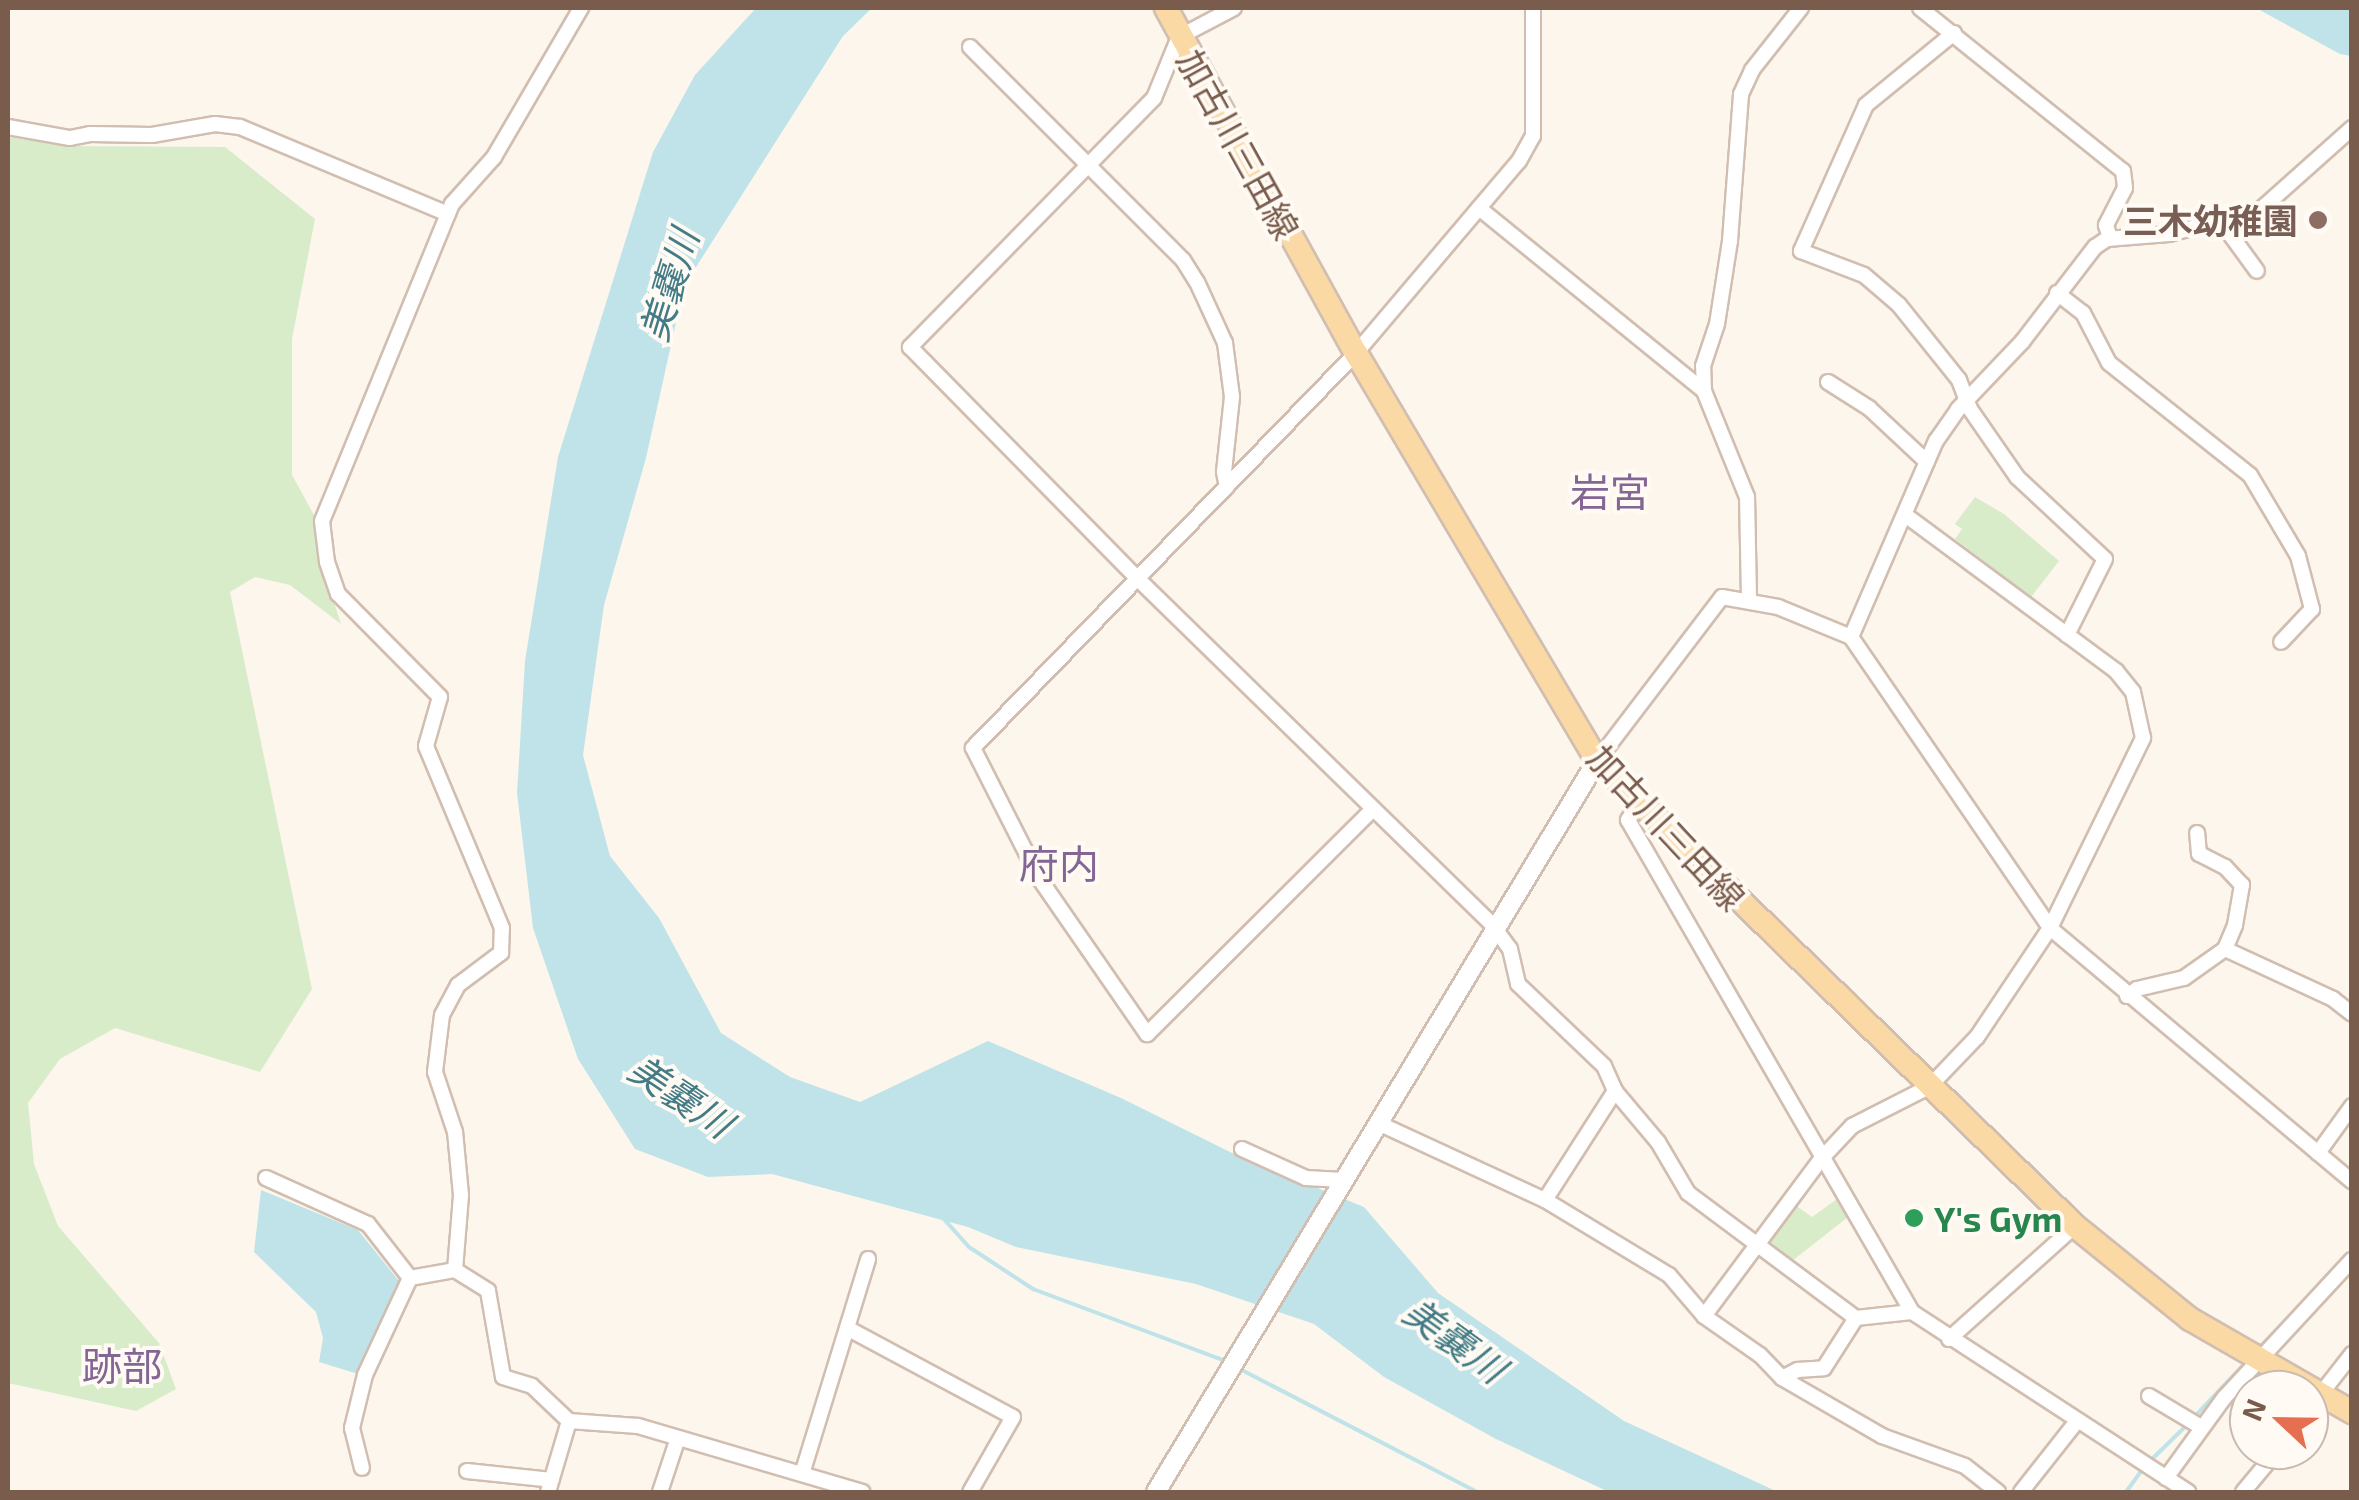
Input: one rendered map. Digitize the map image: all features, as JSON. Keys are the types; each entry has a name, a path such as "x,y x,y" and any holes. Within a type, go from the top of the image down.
{"main road":[{"name":"加古川三田線","path":"1166,8 1356,354 1597,762 1638,806 2075,1226 2190,1319 2274,1370"}],"street":[{"path":"455,1270 460,1195 455,1132 435,1072 442,1015 458,985 501,953 502,928 426,746 440,697 338,594 322,521 448,214 494,157 580,8"},
{"path":"1234,8 1179,37 1154,98 910,347 1138,579 1494,927 1510,949 1518,984 1604,1066 1614,1091 1658,1142 1688,1193 1856,1318 1912,1312"},
{"path":"1373,809 1147,1034 1039,878 973,748 1356,354 1479,208 1533,136 1533,8"},
{"path":"1749,599 1747,497 1704,390 1703,366 1717,324 1730,242 1741,94 1752,70 1801,8"},
{"path":"1920,8 2123,171 2125,188 2106,226 2110,238"},
{"path":"1954,33 1866,106 1801,250 1864,275 1887,295 1969,397 1970,409 2018,477 2105,559 2067,636"},
{"path":"970,48 1183,260 1225,343 1232,396 1224,472 1227,488"},
{"path":"8,127 70,138 152,135 215,124 240,126 448,214"},
{"path":"1851,638 1927,462 1969,397 2022,342 2095,248 2110,238 2169,234 2260,212 2352,128"},
{"path":"2336,144 2352,155"},
{"path":"1479,208 1704,390"},
{"path":"2222,222 2257,271"},
{"path":"2057,293 2083,313 2109,363 2250,475 2298,556 2312,609 2281,642"},
{"path":"1828,382 1869,408 1927,462"},
{"path":"1704,1316 1821,1159 1852,1126 1929,1086 1977,1036 2050,928 2143,738 2133,692 2116,672 1905,515"},
{"path":"1156,1492 1597,762 1722,597 1749,599 1851,638 2050,928 2352,1182"},
{"path":"1638,806 1628,820 1912,1312 2188,1492"},
{"path":"2127,996 2137,988 2184,978 2225,949 2236,925 2242,884 2225,868 2199,854 2197,833"},
{"path":"2225,949 2254,959 2352,1014"},
{"path":"1545,1200 1614,1091"},
{"path":"2318,1153 2352,1106"},
{"path":"1378,1123 1545,1200 1669,1275 1704,1316 1760,1355 1782,1378 1882,1436 1965,1466 1998,1492"},
{"path":"1242,1150 1306,1178 1342,1180"},
{"path":"266,1178 368,1224 410,1278"},
{"path":"1949,1339 2075,1226"},
{"path":"802,1474 868,1260"},
{"path":"2166,1478 2201,1427 2258,1358 2352,1260"},
{"path":"410,1278 455,1270 488,1291 503,1377 532,1386 569,1421 638,1426 856,1492"},
{"path":"362,1468 352,1428 365,1375 410,1278"},
{"path":"1782,1378 1798,1370 1824,1368 1856,1318"},
{"path":"847,1328 1012,1417 970,1492"},
{"path":"2329,1382 2352,1354"},
{"path":"2149,1396 2201,1427"},
{"path":"467,1471 550,1486 569,1421"},
{"path":"2021,1492 2076,1422"},
{"path":"660,1492 678,1438"},
{"path":"2243,1492 2261,1470"}],"green space":[{"path":"8,137 66,146 225,147 315,219 292,339 292,475 314,515 319,556 341,624 290,585 255,577 230,592 312,989 260,1072 115,1028 60,1059 28,1103 34,1164 58,1226 159,1343 176,1389 136,1411 8,1383"},
{"path":"1975,497 2004,514 2059,561 2031,597 1955,539 1962,529 1955,524"},
{"path":"1837,1199 1848,1217 1792,1261 1768,1240 1795,1205 1812,1217"}],"water":[{"name":"美嚢川","path":"756,8 872,8 843,36 684,286 646,458 604,605 583,755 610,856 659,918 721,1033 790,1077 860,1102 988,1041 1121,1098 1232,1153 1364,1207 1438,1293 1624,1421 1778,1492 1609,1492 1496,1439 1384,1377 1314,1324 1196,1284 1016,1247 968,1227 772,1174 708,1177 635,1149 578,1059 533,928 517,793 525,661 558,457 653,152 695,75"},
{"path":"2256,8 2351,8 2351,56 2340,54"},
{"path":"261,1190 358,1230 399,1281 358,1374 319,1362 323,1338 316,1312 254,1252"}],"waterway":[{"path":"942,1217 969,1247 1033,1289 1228,1362"},
{"path":"2257,1350 2330,1274"},
{"path":"2195,1416 2247,1361"},
{"path":"1236,1367 1477,1492"},
{"path":"2149,1462 2189,1423"},
{"path":"2126,1492 2143,1469"}],"place":[{"name":"三木幼稚園","path":"2318,220"},
{"name":"Y's Gym","path":"1914,1218"}],"district":[{"name":"岩宮","path":"1610,491"},
{"name":"府内","path":"1059,863"},
{"name":"跡部","path":"122,1365"}]}
